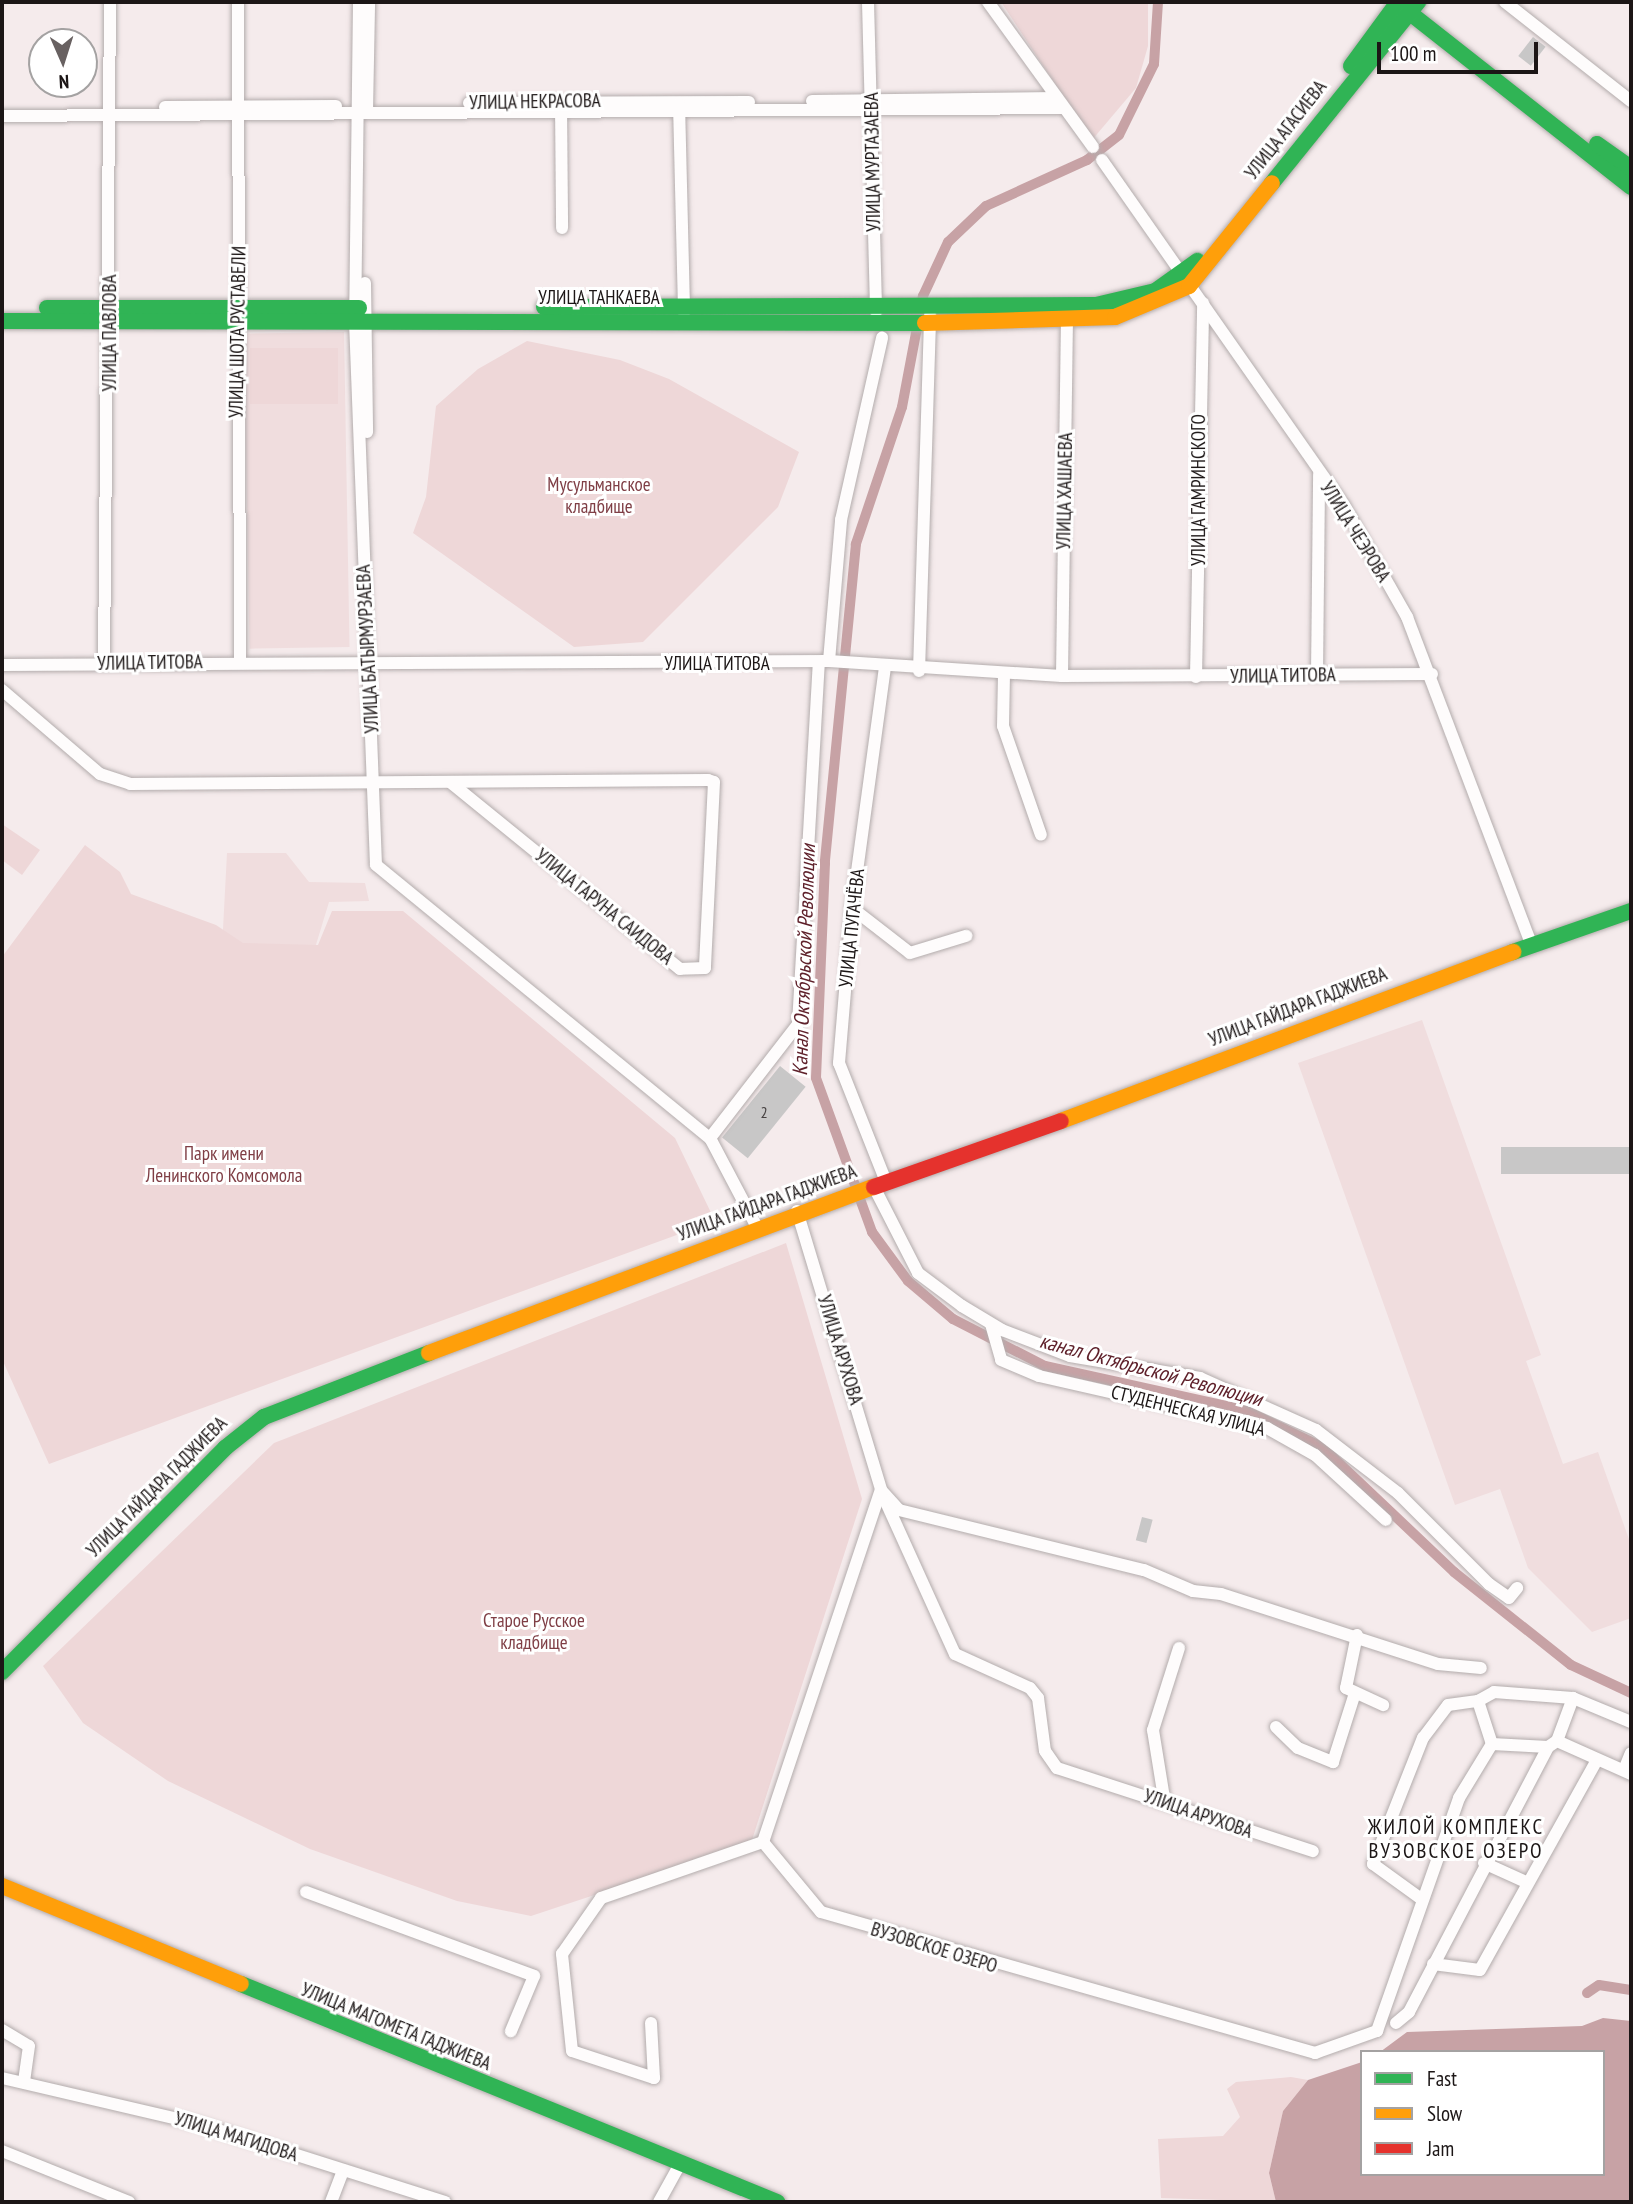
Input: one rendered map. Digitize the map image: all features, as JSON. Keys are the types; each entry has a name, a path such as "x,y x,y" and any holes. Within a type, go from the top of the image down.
{"main road":[{"path":"1407,4 1631,168"},
{"path":"1407,4 1631,187"},
{"name":"УЛИЦА АГАСИЕВА","path":"1185,281 1407,4"},
{"name":"УЛИЦА ТАНКАЕВА","path":"2,309 237,316 684,313 878,323 910,316 929,318 1067,315 1142,296 1185,281"},
{"name":"УЛИЦА ТАНКАЕВА","path":"2,320 110,314"},
{"name":"УЛИЦА ГАЙДАРА ГАДЖИЕВА","path":"2,1670 213,1456 263,1415 756,1225 880,1183 1531,943 1631,910"},
{"name":"УЛИЦА МАГОМЕТА ГАДЖИЕВА","path":"2,1888 769,2202"},
{"name":"УЛИЦА МАГОМЕТА ГАДЖИЕВА","path":"679,2166 777,2202"}],"street":[{"name":"УЛИЦА ПАВЛОВА","path":"104,664 110,314 110,2"},
{"name":"УЛИЦА ШОТА РУСТАВЕЛИ","path":"238,2 240,663"},
{"name":"УЛИЦА БАТЫРМУРЗАЕВА","path":"359,2 363,109 362,314 369,663 380,873 710,1138 756,1225"},
{"name":"УЛИЦА БАТЫРМУРЗАЕВА","path":"363,109 369,2"},
{"name":"УЛИЦА МУРТАЗАЕВА","path":"710,1138 798,1024 824,663 841,520 878,323 874,104 868,2"},
{"path":"988,2 1093,147"},
{"path":"1505,2 1631,101"},
{"name":"УЛИЦА НЕКРАСОВА","path":"2,109 239,111 1060,103"},
{"path":"679,105 684,313"},
{"path":"562,106 562,228"},
{"name":"УЛИЦА НЕКРАСОВА","path":"2,116 111,111"},
{"name":"УЛИЦА ЧЕЭРОВА","path":"1102,160 1319,474 1408,617 1432,674 1531,943"},
{"name":"УЛИЦА ГАМРИНСКОГО","path":"1196,677 1203,303"},
{"name":"УЛИЦА ХАШАЕВА","path":"1062,676 1067,315"},
{"path":"919,671 929,318"},
{"path":"1317,675 1319,474"},
{"name":"УЛИЦА ТИТОВА","path":"2,665 853,663 919,671 1062,676 1432,674"},
{"name":"УЛИЦА ПУГАЧЁВА","path":"885,667 852,908 839,1063 880,1183 918,1273 991,1324 1070,1356 1200,1378 1316,1430 1398,1493 1489,1584 1509,1598 1517,1588"},
{"path":"1004,674 1003,726 1041,835"},
{"name":"УЛИЦА ГАРУНА САИДОВА","path":"2,690 115,781 714,782 705,968 680,968 451,783"},
{"path":"852,908 910,953 966,936"},
{"name":"УЛИЦА АРУХОВА","path":"798,1212 881,1490 955,1654 1030,1688 1038,1698 1045,1751 1057,1768 1164,1798 1312,1851"},
{"name":"СТУДЕНЧЕСКАЯ УЛИЦА","path":"991,1324 1001,1360 1039,1376 1267,1428 1315,1455 1386,1520"},
{"path":"651,2023 654,2078 572,2051 562,1954 601,1898 763,1842 881,1490 899,1510 1144,1570 1193,1591 1404,1648 1438,1664 1481,1668"},
{"path":"1357,1635 1346,1688 1354,1696 1383,1706"},
{"path":"1164,1798 1153,1730 1179,1648"},
{"path":"1492,1744 1461,1793 1420,1898 1373,1864 1423,1738 1448,1705 1478,1701 1494,1692 1573,1698 1631,1721"},
{"path":"1276,1727 1298,1748 1333,1762 1354,1696"},
{"path":"1396,2023 1433,1964 1484,1863 1553,1744 1573,1698"},
{"path":"1478,1701 1492,1744"},
{"path":"1492,1744 1553,1744 1627,1772 1631,1752"},
{"path":"1433,1964 1480,1970 1526,1882 1597,1759"},
{"name":"ВУЗОВСКОЕ ОЗЕРО","path":"763,1842 821,1912 1300,2052 1377,2031 1420,1898"},
{"path":"1484,1863 1526,1882"},
{"path":"306,1892 534,1976 511,2031"},
{"path":"2,2029 29,2046 24,2083"},
{"name":"УЛИЦА МАГИДОВА","path":"2,2078 199,2124 445,2202"},
{"path":"2,2151 129,2202"},
{"path":"659,2202 679,2166"},
{"path":"331,2202 343,2170"}],"shaded area":[{"path":"344,332 349,647 250,649 244,334"},
{"path":"227,853 286,853 309,882 365,883 369,901 329,902 315,948 222,948"},
{"path":"1422,1020 1541,1355 1526,1361 1563,1464 1598,1452 1631,1545 1631,1618 1592,1632 1528,1568 1500,1489 1455,1505 1298,1063"},
{"path":"1603,2018 1631,2021 1631,2202 1276,2202 1269,2173 1283,2111 1308,2080 1360,2063 1360,2176 1605,2176 1605,2050 1383,2050 1407,2032 1582,2026"}],"green space":[{"path":"1001,2 1148,2 1148,46 1136,88 1092,140"},
{"name":"Мусульманское кладбище","path":"527,341 620,360 669,379 799,452 778,507 643,642 574,647 413,533 426,497 436,406 478,369"},
{"path":"250,348 338,348 338,404 250,404"},
{"path":"2,824 40,850 22,875 2,860"},
{"name":"Парк имени Ленинского Комсомола","path":"85,845 120,872 131,894 216,925 243,943 318,945 332,911 403,911 675,1138 715,1221 49,1464 2,1359 2,957"},
{"name":"Старое Русское кладбище","path":"786,1243 862,1499 751,1843 531,1916 457,1901 310,1849 168,1781 83,1723 43,1666 274,1443"},
{"path":"1291,2077 1308,2080 1283,2111 1269,2173 1276,2202 1161,2198 1158,2139 1223,2136 1240,2117 1227,2089 1236,2082"}],"building":[{"path":"1533,37 1546,47 1531,66 1518,56"},
{"path":"780,1066 806,1087 748,1158 722,1137"},
{"path":"1501,1147 1631,1147 1631,1174 1501,1174"},
{"path":"1142,1517 1153,1520 1146,1543 1136,1540"}],"waterway":[{"name":"Канал Октябрьской Революции","path":"1158,2 1154,64 1119,135 1087,160 986,206 948,242 923,296 902,407 856,544 825,863 816,1078 872,1232 908,1281 953,1319 1045,1366 1245,1410 1322,1447 1454,1572 1571,1665 1631,1693"},
{"path":"1587,1993 1599,1985 1631,1990"}],"traffic: fast":[{"path":"1396,2 1631,187"},
{"path":"1351,66 1398,2"},
{"path":"1272,183 1418,2"},
{"path":"1597,144 1631,168"},
{"path":"544,307 1096,305 1155,291 1197,261"},
{"path":"47,308 359,308"},
{"path":"2,321 925,323"},
{"path":"1513,952 1631,911"},
{"path":"2,1672 225,1448 264,1417 429,1353"},
{"path":"241,1984 777,2202"}],"traffic: slow":[{"path":"925,323 1115,317 1189,286 1272,183"},
{"path":"1061,1121 1513,952"},
{"path":"429,1353 874,1187"},
{"path":"2,1886 241,1984"}],"traffic: jam":[{"path":"874,1187 1061,1121"}],"district":[{"name":"ЖИЛОЙ КОМПЛЕКС ВУЗОВСКОЕ ОЗЕРО","path":"1456,1839"}],"water label":[{"name":"канал Октябрьской Революции","path":"1151,1370"}]}
